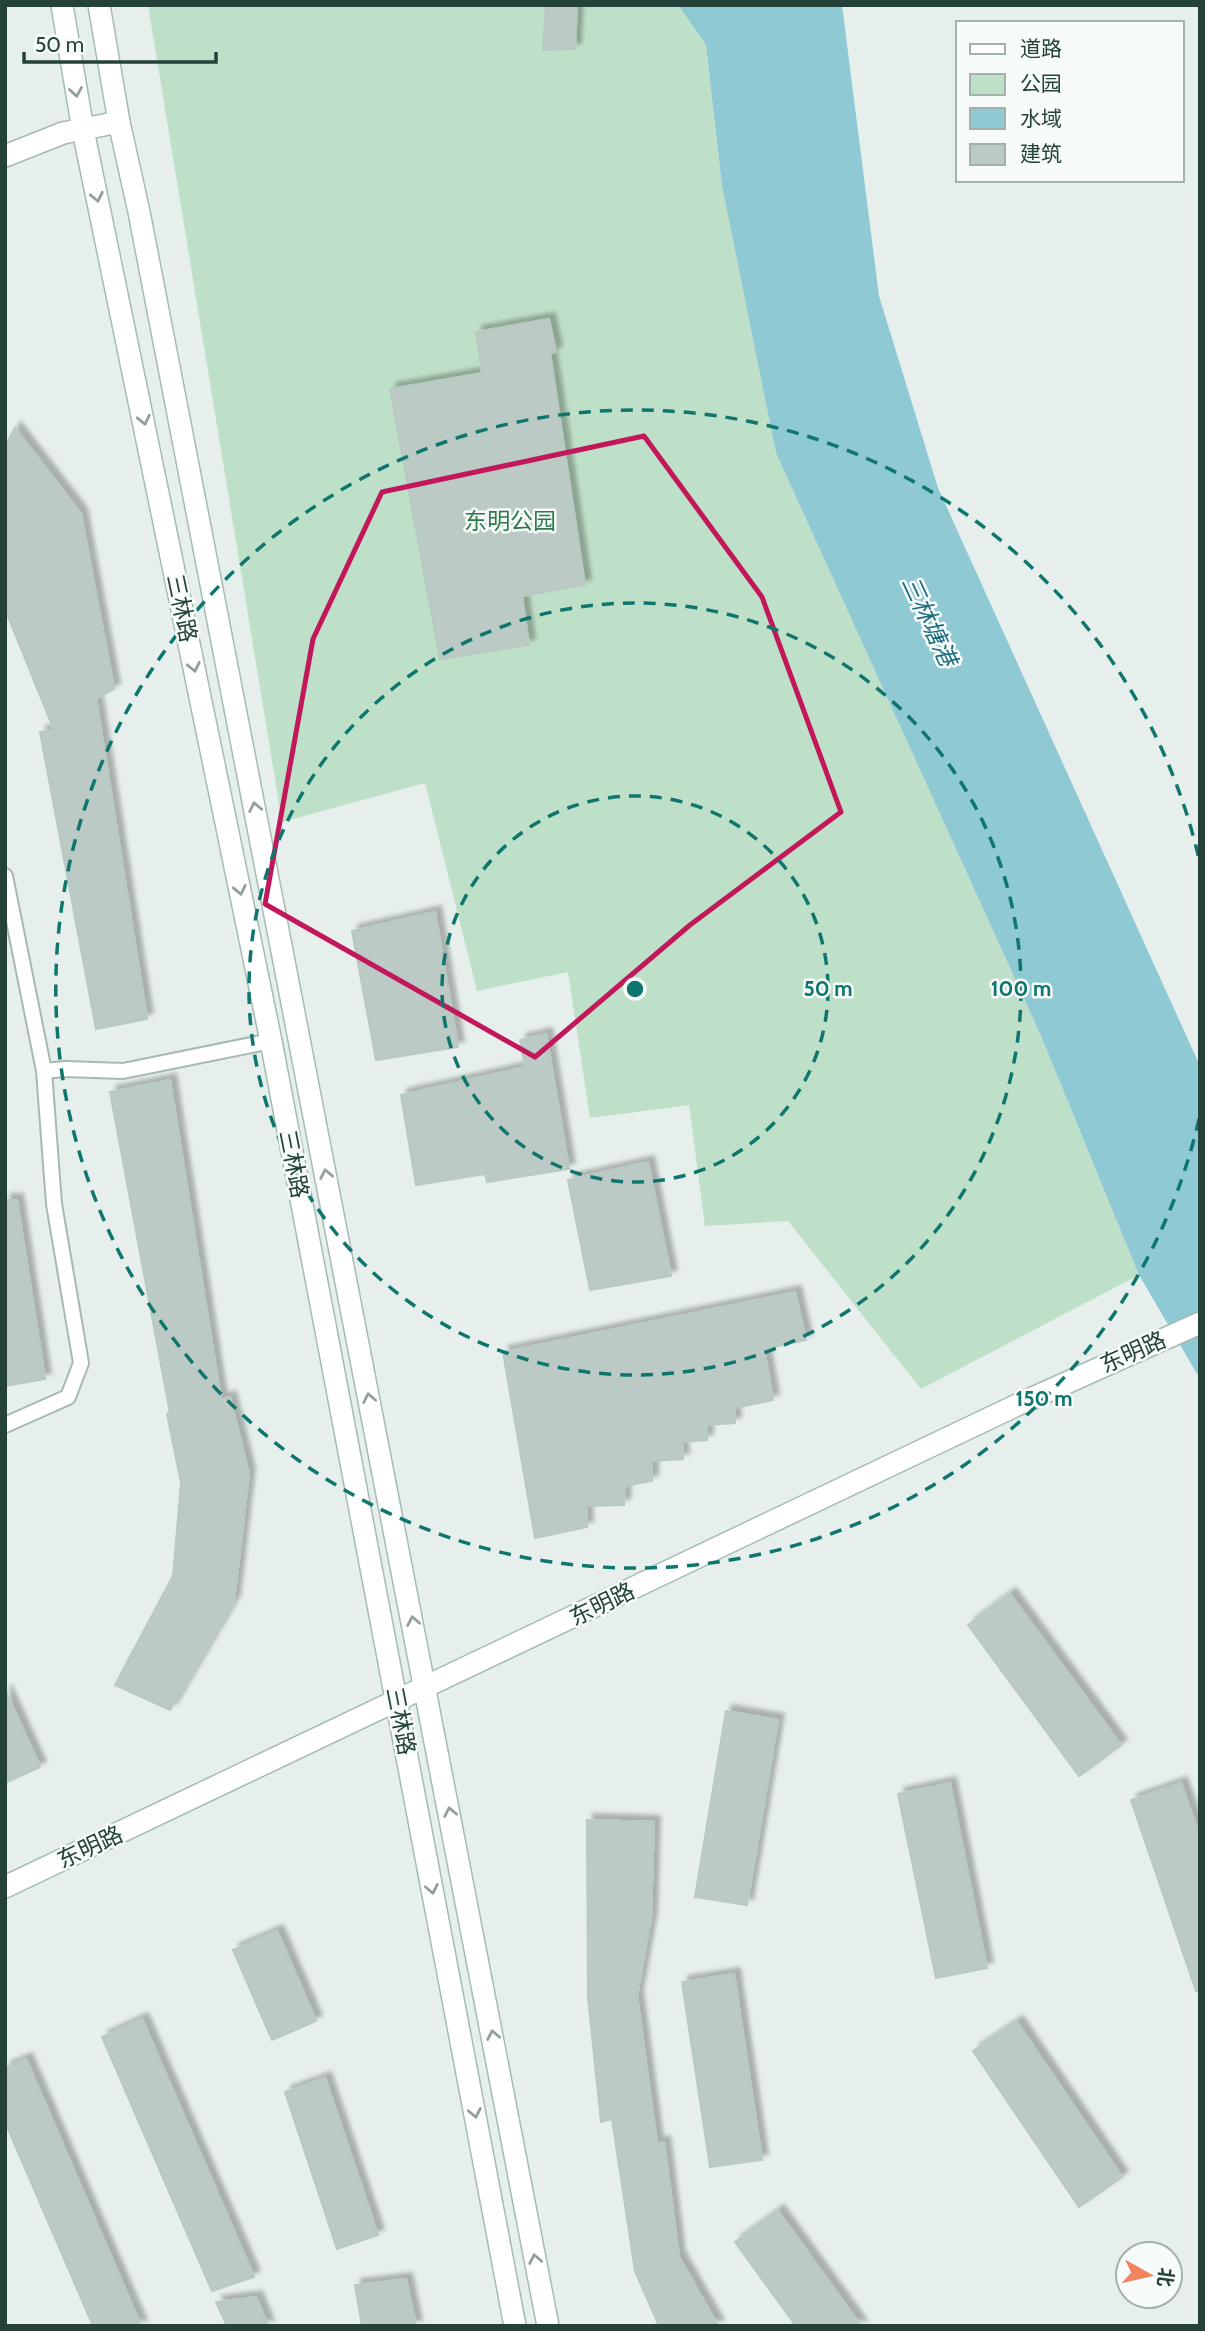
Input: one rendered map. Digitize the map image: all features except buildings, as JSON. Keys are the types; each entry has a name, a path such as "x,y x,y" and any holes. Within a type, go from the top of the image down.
{"main road":[{"name":"三林路","path":"62,5 83,130 271,1041 515,2326"},
{"name":"三林路","path":"99,5 119,122 144,239 548,2326"},
{"path":"5,156 63,133 119,122"},
{"name":"东明路","path":"5,1887 1017,1405 1200,1323"}],"lane":[{"path":"5,876 44,1071 54,1204 81,1363 68,1397 5,1425"},
{"path":"44,1071 123,1071 271,1041"}],"highlighted area":[{"path":"644,436 762,597 841,812 690,925 535,1057 265,904 313,639 382,492"}],"green space":[{"name":"东明公园","path":"148,5 678,5 706,45 722,186 776,453 1041,1036 1139,1275 921,1389 788,1221 705,1226 689,1105 590,1118 568,972 477,991 425,783 282,822"}],"water":[{"name":"三林塘港","path":"678,5 842,5 879,296 938,488 1200,1066 1200,1379 1139,1275 1041,1036 776,453 722,186 706,45"}]}
